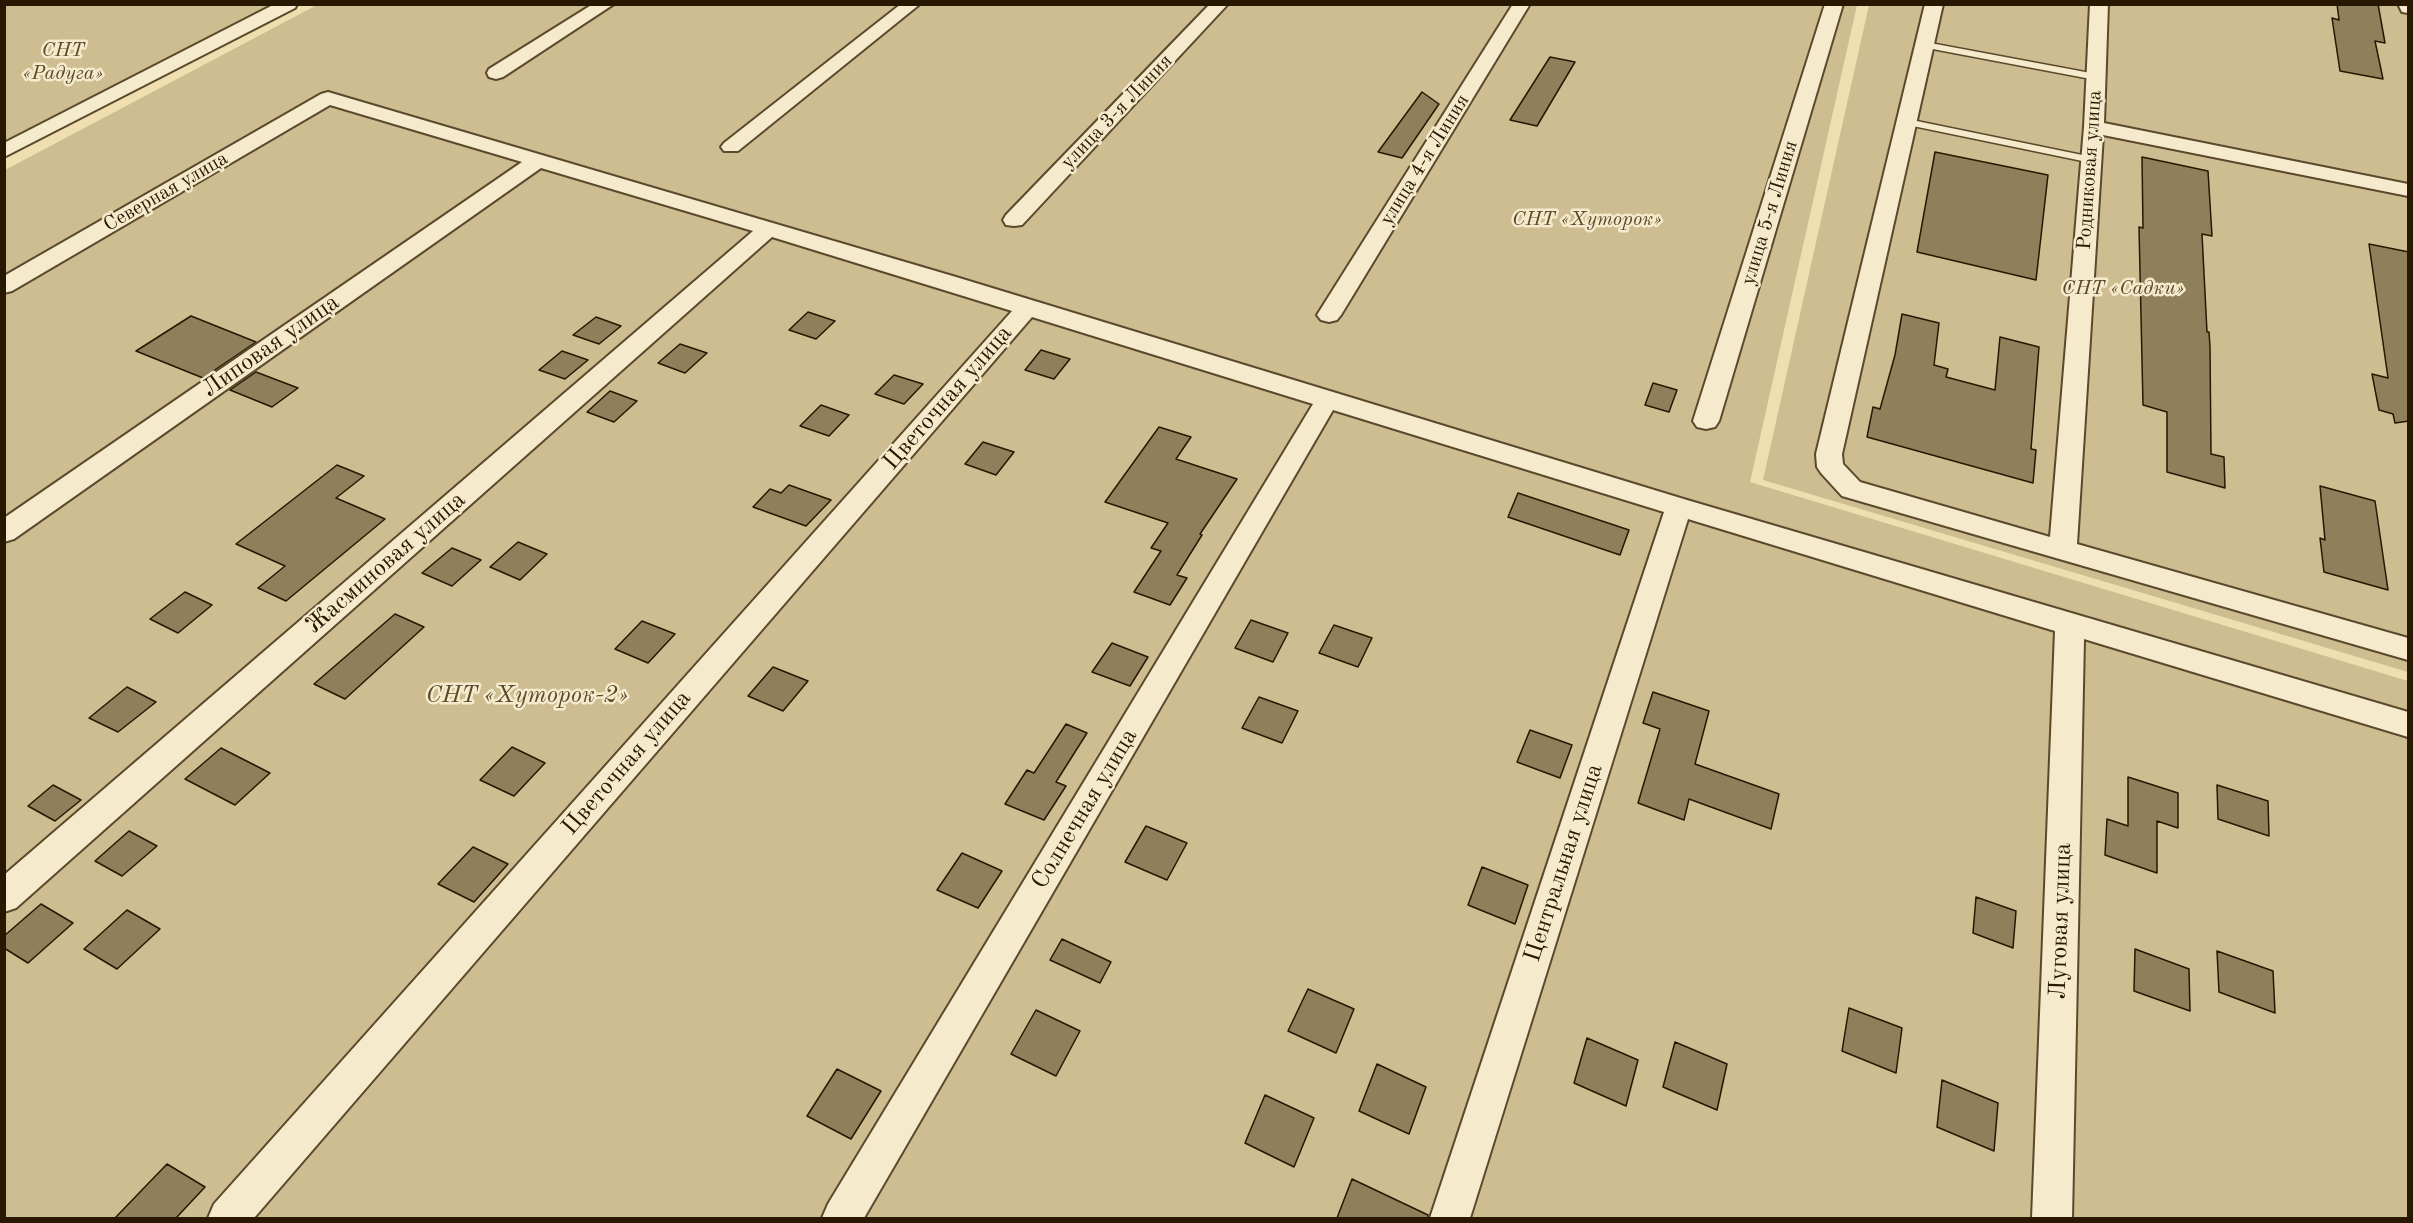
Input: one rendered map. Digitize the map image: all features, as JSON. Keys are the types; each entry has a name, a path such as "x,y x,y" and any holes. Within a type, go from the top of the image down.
{"street":[{"path":"4,151 289,4"},
{"path":"496,73 606,4"},
{"path":"730,147 912,4"},
{"name":"улица 3-я Линия","path":"1014,220 1220,4"},
{"name":"улица 4-я Линия","path":"1329,315 1522,4"},
{"name":"улица 5-я Линия","path":"1706,421 1834,4"},
{"path":"1934,4 1829,454 1830,467 1851,489 2409,649"},
{"name":"Родниковая улица","path":"2062,550 2092,160 2099,4"},
{"name":"Северная улица","path":"4,286 328,98 537,160"},
{"path":"2094,127 2409,190"},
{"path":"537,160 948,282 1679,507 2409,725"},
{"name":"Липовая улица","path":"4,531 537,160"},
{"name":"Жасминовая улица","path":"4,897 767,230"},
{"name":"Цветочная улица","path":"228,1218 1027,308"},
{"name":"Солнечная улица","path":"842,1218 1327,400"},
{"name":"Центральная улица","path":"1450,1218 1679,507"},
{"name":"Луговая улица","path":"2052,1218 2070,623"}],"lane":[{"path":"1925,45 2096,77"},
{"path":"1907,122 2092,160"}],"green space":[{"name":"СНТ «Радуга»","path":"5,5 301,5 5,158"},
{"name":"СНТ «Хуторок-2»","path":"317,5 1857,5 1750,482 2408,681 2408,1218 5,1218 5,170"},
{"name":"СНТ «Садки»","path":"1869,5 2408,5 2408,672 1763,480"}],"building":[{"path":"2337,4 2378,4 2385,43 2375,41 2383,79 2340,71 2332,18 2339,20"},
{"path":"1550,57 1575,62 1537,126 1510,120"},
{"path":"1422,92 1439,104 1402,158 1378,152"},
{"path":"1935,152 2048,175 2036,280 1917,252"},
{"path":"2142,157 2208,171 2212,236 2202,234 2207,332 2209,332 2210,347 2211,454 2224,457 2225,488 2167,472 2167,412 2143,405 2139,227 2143,228"},
{"path":"2369,244 2409,252 2409,421 2395,423 2393,414 2379,410 2372,374 2388,378"},
{"path":"808,312 835,321 816,339 789,330"},
{"path":"1902,314 1939,323 1934,365 1948,369 1946,377 1995,390 2000,337 2039,347 2031,449 2036,450 2033,483 1867,437 1873,407 1880,409 1895,355"},
{"path":"191,316 256,342 203,378 136,351"},
{"path":"596,317 621,326 599,344 573,335"},
{"path":"680,344 707,353 685,373 658,363"},
{"path":"1041,350 1070,359 1054,379 1025,370"},
{"path":"562,351 588,360 565,379 539,370"},
{"path":"256,372 298,388 272,407 230,390"},
{"path":"894,375 923,384 904,404 875,394"},
{"path":"1653,383 1677,390 1669,412 1645,405"},
{"path":"610,391 637,401 614,422 587,412"},
{"path":"821,405 849,415 829,436 800,426"},
{"path":"1159,427 1191,437 1176,459 1237,479 1200,534 1202,535 1177,575 1187,578 1170,605 1134,592 1161,551 1151,548 1168,523 1105,502"},
{"path":"983,442 1014,452 996,475 965,464"},
{"path":"337,465 364,476 336,498 385,519 286,601 258,588 285,566 236,544"},
{"path":"789,485 831,500 806,526 753,507 770,489 781,493"},
{"path":"2320,486 2375,501 2388,590 2324,572 2320,538 2325,540"},
{"path":"1518,493 1629,530 1620,555 1508,517"},
{"path":"518,542 547,554 520,580 490,567"},
{"path":"452,548 481,560 452,586 422,573"},
{"path":"185,592 212,605 178,633 150,619"},
{"path":"395,614 424,627 345,699 314,684"},
{"path":"1251,620 1288,633 1273,662 1235,648"},
{"path":"642,621 675,634 648,663 615,649"},
{"path":"1334,625 1372,638 1358,667 1319,653"},
{"path":"1112,643 1148,657 1130,686 1092,672"},
{"path":"773,667 808,681 783,711 748,696"},
{"path":"127,687 156,702 118,732 89,718"},
{"path":"1653,692 1709,711 1695,764 1779,794 1771,829 1689,799 1684,820 1638,803 1660,729 1643,723"},
{"path":"1259,697 1298,711 1282,743 1242,728"},
{"path":"1066,724 1087,733 1056,782 1066,786 1044,820 1005,804 1027,770 1034,773"},
{"path":"1530,730 1572,745 1560,778 1517,762"},
{"path":"512,747 545,763 514,796 480,780"},
{"path":"221,748 270,773 235,805 185,779"},
{"path":"2128,777 2178,793 2178,828 2157,821 2157,873 2105,855 2107,819 2128,826"},
{"path":"53,785 81,800 55,821 28,806"},
{"path":"2217,785 2268,801 2269,836 2218,819"},
{"path":"1146,826 1187,843 1167,880 1125,862"},
{"path":"129,831 157,846 122,876 95,861"},
{"path":"473,847 508,864 474,902 438,884"},
{"path":"962,853 1002,871 978,908 937,890"},
{"path":"1482,867 1528,885 1515,924 1468,905"},
{"path":"1976,897 2016,911 2013,948 1973,933"},
{"path":"41,904 73,923 28,963 4,948 4,936"},
{"path":"127,910 160,929 117,969 84,949"},
{"path":"1062,939 1111,962 1100,983 1050,960"},
{"path":"2135,949 2189,969 2190,1011 2134,991"},
{"path":"2217,951 2273,971 2275,1013 2219,992"},
{"path":"1308,989 1354,1009 1336,1053 1288,1031"},
{"path":"1849,1008 1902,1028 1896,1073 1842,1051"},
{"path":"1036,1010 1080,1031 1056,1076 1011,1054"},
{"path":"1587,1038 1638,1060 1626,1106 1574,1083"},
{"path":"1675,1042 1727,1064 1717,1110 1663,1087"},
{"path":"1377,1064 1426,1087 1409,1134 1359,1111"},
{"path":"837,1069 881,1091 851,1139 807,1116"},
{"path":"1942,1080 1998,1103 1994,1151 1937,1127"},
{"path":"1265,1095 1314,1118 1294,1167 1245,1143"},
{"path":"167,1164 205,1187 176,1218 115,1218"},
{"path":"1352,1179 1428,1215 1428,1218 1337,1218"}],"park label":[{"name":"СНТ «Хуторок»","path":"1587,220"}]}
